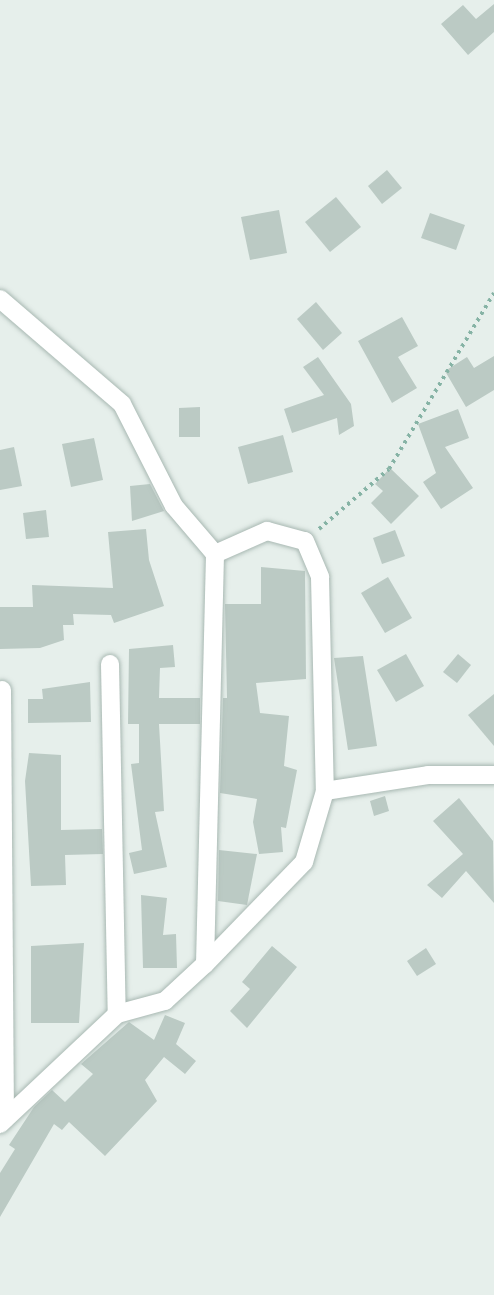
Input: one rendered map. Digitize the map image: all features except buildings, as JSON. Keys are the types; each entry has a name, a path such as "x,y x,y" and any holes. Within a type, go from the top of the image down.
{"street":[{"path":"0,299 122,404 174,506 215,554 205,964"},
{"path":"3,1122 117,1014 165,1001 205,964 304,862 325,791 320,577 304,541 267,531 215,554"},
{"path":"110,664 117,1014"},
{"path":"2,690 3,1122"},
{"path":"325,791 428,776 494,775"}],"path":[{"path":"304,541 388,469 494,293"}]}
